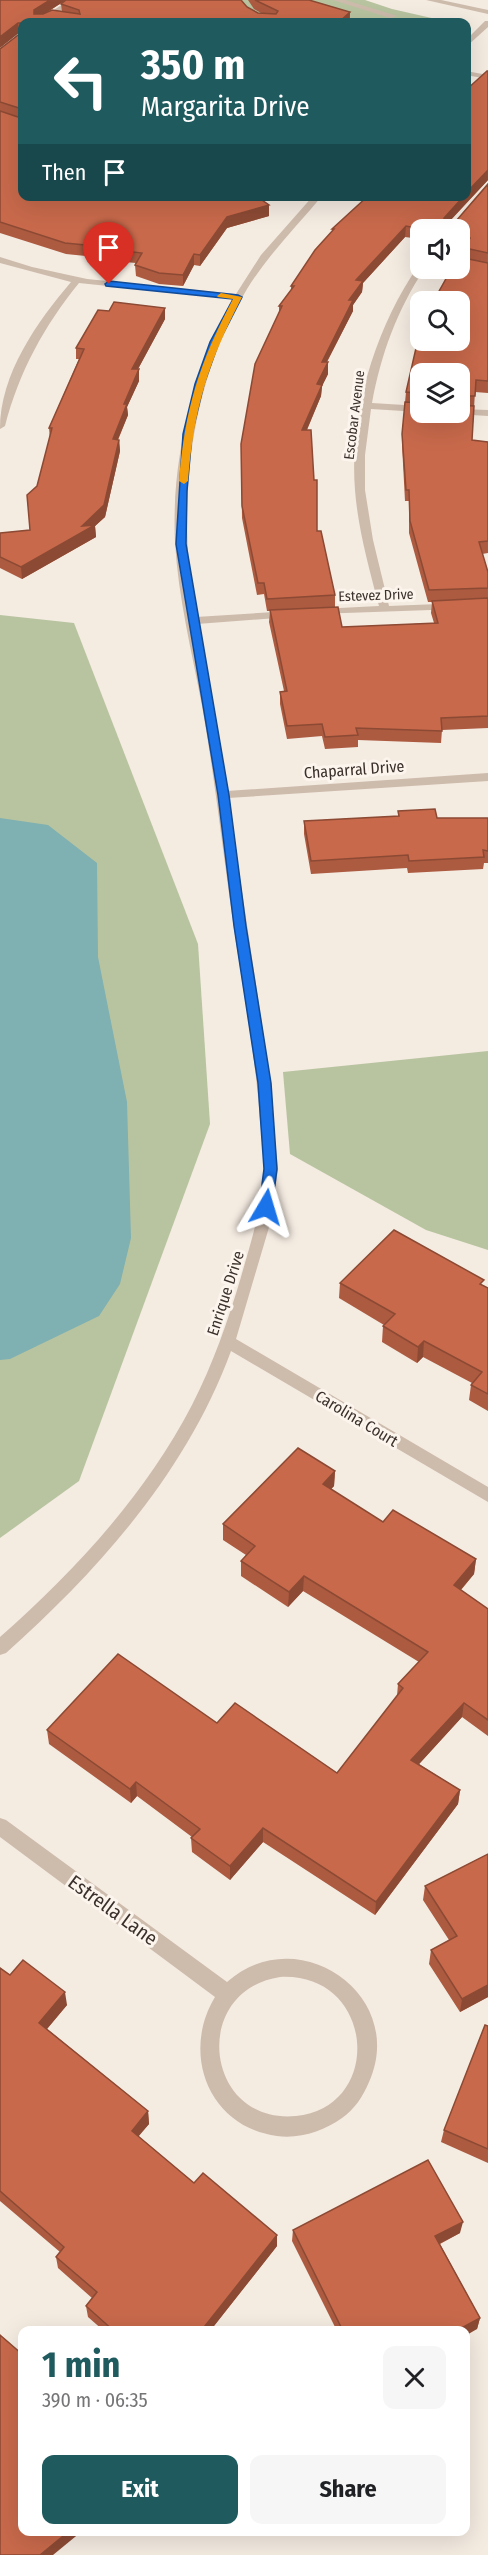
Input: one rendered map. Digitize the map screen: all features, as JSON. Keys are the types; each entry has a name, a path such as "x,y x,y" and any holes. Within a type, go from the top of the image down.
{"street":[{"path":"50,18 74,0"},
{"path":"337,0 393,16"},
{"path":"430,0 488,12"},
{"path":"471,40 488,23"},
{"path":"471,74 488,77"},
{"name":"Enrique Drive","path":"0,1648 26,1626 82,1570 138,1502 178,1444 216,1371 263,1226 271,1169 265,1083 240,926 223,795 192,621 181,544 188,434 203,373 215,342 238,297 269,250 313,201"},
{"path":"0,260 76,281 238,297"},
{"name":"Escobar Avenue","path":"385,610 360,496 361,448 366,406 382,339 396,307 414,279"},
{"path":"0,426 17,371 58,302 76,281"},
{"path":"0,382 14,382"},
{"path":"366,406 410,408"},
{"path":"470,412 488,413"},
{"name":"Estevez Drive","path":"192,621 488,605"},
{"name":"Chaparral Drive","path":"223,795 488,777"},
{"name":"Carolina Court","path":"227,1341 488,1495"},
{"name":"Estrella Lane","path":"0,1826 227,1994"},
{"path":"275,1969 302,1969 328,1979 350,1996 364,2019 369,2046 359,2087 331,2115 307,2124 280,2126 256,2119 234,2106 218,2086 208,2063 207,2038 213,2014 227,1994 249,1977 275,1969"}],"green space":[{"path":"211,0 365,0 431,18 224,18"},
{"path":"0,615 74,623 198,944 210,1124 79,1481 0,1538"},
{"path":"488,1051 488,1250 426,1230 290,1154 283,1072"}],"water":[{"path":"0,818 48,825 97,863 98,957 127,1102 131,1238 120,1284 99,1316 10,1359 0,1360"}],"building":[{"path":"0,0 50,0 34,10 34,14 43,14 52,10 80,14 79,10 61,4 66,0 241,0 247,7 258,13 276,14 278,11 255,0 309,0 350,12 343,18 18,18 18,23 0,37"},
{"path":"18,35 18,108 0,102 0,49"},
{"path":"488,71 488,170 471,188 471,85"},
{"path":"0,111 18,117 18,201 263,201 269,205 227,217 200,255 194,254 183,275 159,273 135,265 142,253 125,251 126,249 65,243 0,222"},
{"path":"488,184 488,253 470,249 470,219 458,219"},
{"path":"363,201 459,201 444,218 410,219 410,227 406,226 356,280 363,281 349,300 353,300 322,362 328,362 317,384 322,385 302,430 311,430 314,480 317,480 317,531 321,531 335,595 267,599 264,583 258,583 242,506 241,444 255,364 282,306 279,306 294,286 291,286 315,250 334,229 332,229"},
{"path":"470,259 488,263 488,381 476,380 475,396 470,396 470,363 413,363 415,351 470,351 470,291 439,291 446,279 470,279"},
{"path":"114,302 165,308 132,369 139,369 124,404 127,404 113,439 119,440 104,505 82,526 95,525 21,567 0,557 0,533 30,530 27,495 37,486 52,428 49,428 84,349 76,348 98,310 109,311"},
{"path":"410,374 410,392 406,392"},
{"path":"405,402 410,402 410,423 470,423 470,406 474,406 472,440 488,442 488,541 479,542 488,572 488,588 429,590 410,521 409,490 406,490 402,434"},
{"path":"488,598 488,716 441,718 442,731 356,728 358,735 325,737 322,724 287,726 280,692 287,691 270,610 338,607 342,627 438,623 432,601"},
{"path":"435,809 437,818 488,818 488,851 483,850 484,857 409,861 408,855 311,861 304,821 399,816 398,811"},
{"path":"394,1230 484,1280 480,1284 488,1288 488,1394 471,1385 482,1372 424,1341 418,1347 383,1326 395,1314 340,1283"},
{"path":"298,1448 335,1471 323,1484 383,1522 393,1510 476,1559 454,1585 488,1609 488,1720 464,1703 411,1760 460,1790 376,1902 263,1828 230,1866 191,1838 200,1829 136,1782 130,1789 47,1730 118,1654 217,1723 235,1703 337,1773 403,1688 398,1684 428,1652 304,1576 289,1592 241,1561 255,1546 223,1524"},
{"path":"488,1854 488,1985 462,1999 431,1950 457,1936 425,1886"},
{"path":"23,1960 65,1992 39,2023 148,2111 132,2131 194,2183 203,2173 277,2235 205,2326 108,2326 86,2306 97,2292 56,2257 64,2247 0,2191 0,1968 10,1975"},
{"path":"485,2025 488,2026 488,2149 444,2130"},
{"path":"428,2160 463,2222 435,2236 480,2318 465,2326 341,2326 293,2230"},
{"path":"0,2335 18,2351 18,2536 63,2536 40,2555 0,2555"}],"slow traffic":[{"path":"184,481 188,434 199,384 215,342 238,297 221,296"}],"route":[{"path":"109,284 238,297 215,342 199,384 191,417 183,491 181,544 223,795 240,926 265,1083 271,1169 266,1207"}]}
